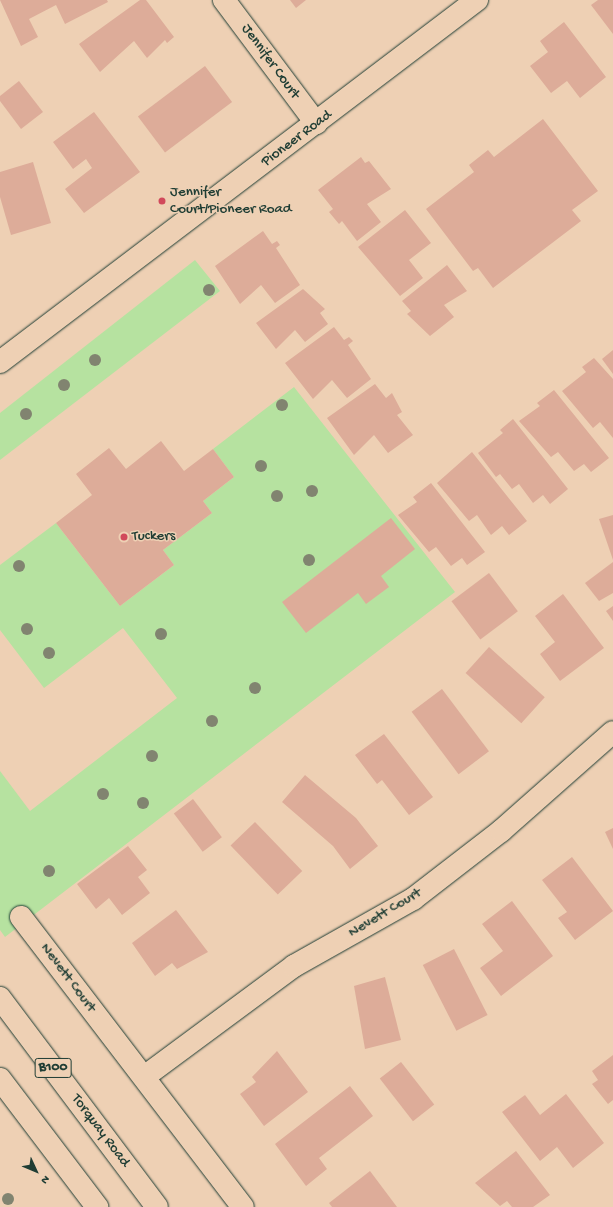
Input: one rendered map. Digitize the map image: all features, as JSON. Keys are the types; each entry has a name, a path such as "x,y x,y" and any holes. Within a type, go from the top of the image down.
{"street":[{"name":"Jennifer Court","path":"224,0 316,124"},
{"name":"Pioneer Road","path":"0,362 316,124 477,0"},
{"name":"Nevett Court","path":"144,1078 294,966 413,899 502,831 613,732"},
{"name":"Nevett Court","path":"21,917 243,1207"},
{"name":"Torquay Road","path":"0,998 157,1207"},
{"path":"0,1079 97,1207"}],"green space":[{"path":"195,260 220,291 0,460 0,413"},
{"path":"294,387 455,592 5,937 0,930 0,771 30,811 177,698 123,628 44,688 0,630 0,565 56,523 120,606 174,565 163,550 212,513 203,501 234,477 213,449"}],"building":[{"path":"0,0 107,0 108,2 65,24 56,5 29,19 38,37 21,46"},
{"path":"140,0 146,0 174,37 167,43 165,40 147,58 134,41 100,72 79,44"},
{"path":"290,0 306,0 296,8"},
{"path":"598,0 613,0 613,34 591,5"},
{"path":"564,22 606,77 580,98 567,81 551,93 530,66 548,52 540,41"},
{"path":"205,66 232,102 165,152 138,117"},
{"path":"19,81 43,112 21,129 0,101 0,96"},
{"path":"94,112 140,172 84,213 65,189 92,168 86,159 73,169 53,142"},
{"path":"543,119 598,191 572,210 581,221 493,288 478,268 473,271 426,209 474,172 469,165 488,150 494,157"},
{"path":"361,157 365,163 369,161 391,189 367,204 381,222 357,241 342,221 339,224 329,212 333,209 318,190"},
{"path":"33,162 51,223 11,235 0,197 0,172"},
{"path":"405,210 431,243 409,260 423,278 400,296 358,247"},
{"path":"263,231 272,244 277,241 280,245 276,248 300,285 275,303 261,285 240,304 215,266"},
{"path":"447,265 467,291 444,305 454,317 430,336 407,314 411,311 402,301"},
{"path":"303,289 325,309 320,313 328,324 305,342 295,330 276,349 256,323"},
{"path":"334,327 344,340 349,337 353,341 348,345 371,379 347,398 332,380 313,399 285,363"},
{"path":"613,350 613,374 602,359"},
{"path":"594,358 613,379 613,438 600,422 593,428 562,391 586,372 582,367"},
{"path":"375,384 386,398 392,393 402,412 397,415 413,435 388,453 374,435 354,455 327,418"},
{"path":"554,390 609,458 591,472 584,464 574,471 558,452 551,457 519,421 540,406 537,403"},
{"path":"513,419 568,489 550,504 543,495 533,503 519,484 512,489 500,474 496,477 478,453 503,433 500,430"},
{"name":"Tuckers","path":"161,441 184,471 213,449 234,477 203,501 212,513 163,550 174,565 120,606 56,523 92,495 76,474 109,448 126,469"},
{"path":"472,452 527,521 509,535 502,526 491,535 477,515 469,521 437,483"},
{"path":"431,483 485,552 467,565 462,558 451,566 436,547 429,552 398,515 417,502 413,497"},
{"path":"613,515 613,560 599,519"},
{"path":"391,518 415,549 381,576 389,587 366,604 358,593 306,633 282,602"},
{"path":"613,562 613,593 599,601 585,583"},
{"path":"489,573 518,611 480,640 451,601"},
{"path":"563,594 604,648 560,681 540,654 555,642 535,616"},
{"path":"613,606 613,621 606,611"},
{"path":"489,647 545,697 521,723 466,673"},
{"path":"442,689 489,751 459,774 412,712"},
{"path":"384,734 433,797 409,815 382,780 377,784 355,755"},
{"path":"305,775 356,818 378,846 350,869 333,846 282,802"},
{"path":"193,799 222,837 203,852 174,813"},
{"path":"255,822 302,871 278,895 231,846"},
{"path":"613,828 613,849 605,832"},
{"path":"128,846 147,870 138,877 150,893 122,915 109,898 96,909 77,884"},
{"path":"572,857 613,911 575,940 558,918 567,912 542,880"},
{"path":"512,901 553,956 501,996 480,968 503,951 482,924"},
{"path":"176,910 208,952 177,969 172,963 155,976 132,943"},
{"path":"454,949 488,1015 456,1031 423,965"},
{"path":"385,977 401,1040 365,1049 354,986"},
{"path":"277,1051 308,1092 264,1126 240,1094 256,1082 252,1077"},
{"path":"613,1055 613,1100 608,1104 592,1084 598,1080 592,1071"},
{"path":"401,1062 434,1105 413,1121 380,1079"},
{"path":"350,1086 373,1116 319,1158 327,1169 306,1186 275,1144"},
{"path":"566,1094 604,1143 573,1168 557,1147 540,1161 502,1112 525,1095 540,1115"},
{"path":"516,1151 550,1195 533,1207 512,1207 507,1201 500,1206 475,1183"},
{"path":"370,1171 397,1207 332,1207 329,1203"}],"place":[{"name":"Jennifer Court/Pioneer Road","path":"162,201"},
{"name":"Tuckers","path":"124,537"}]}
